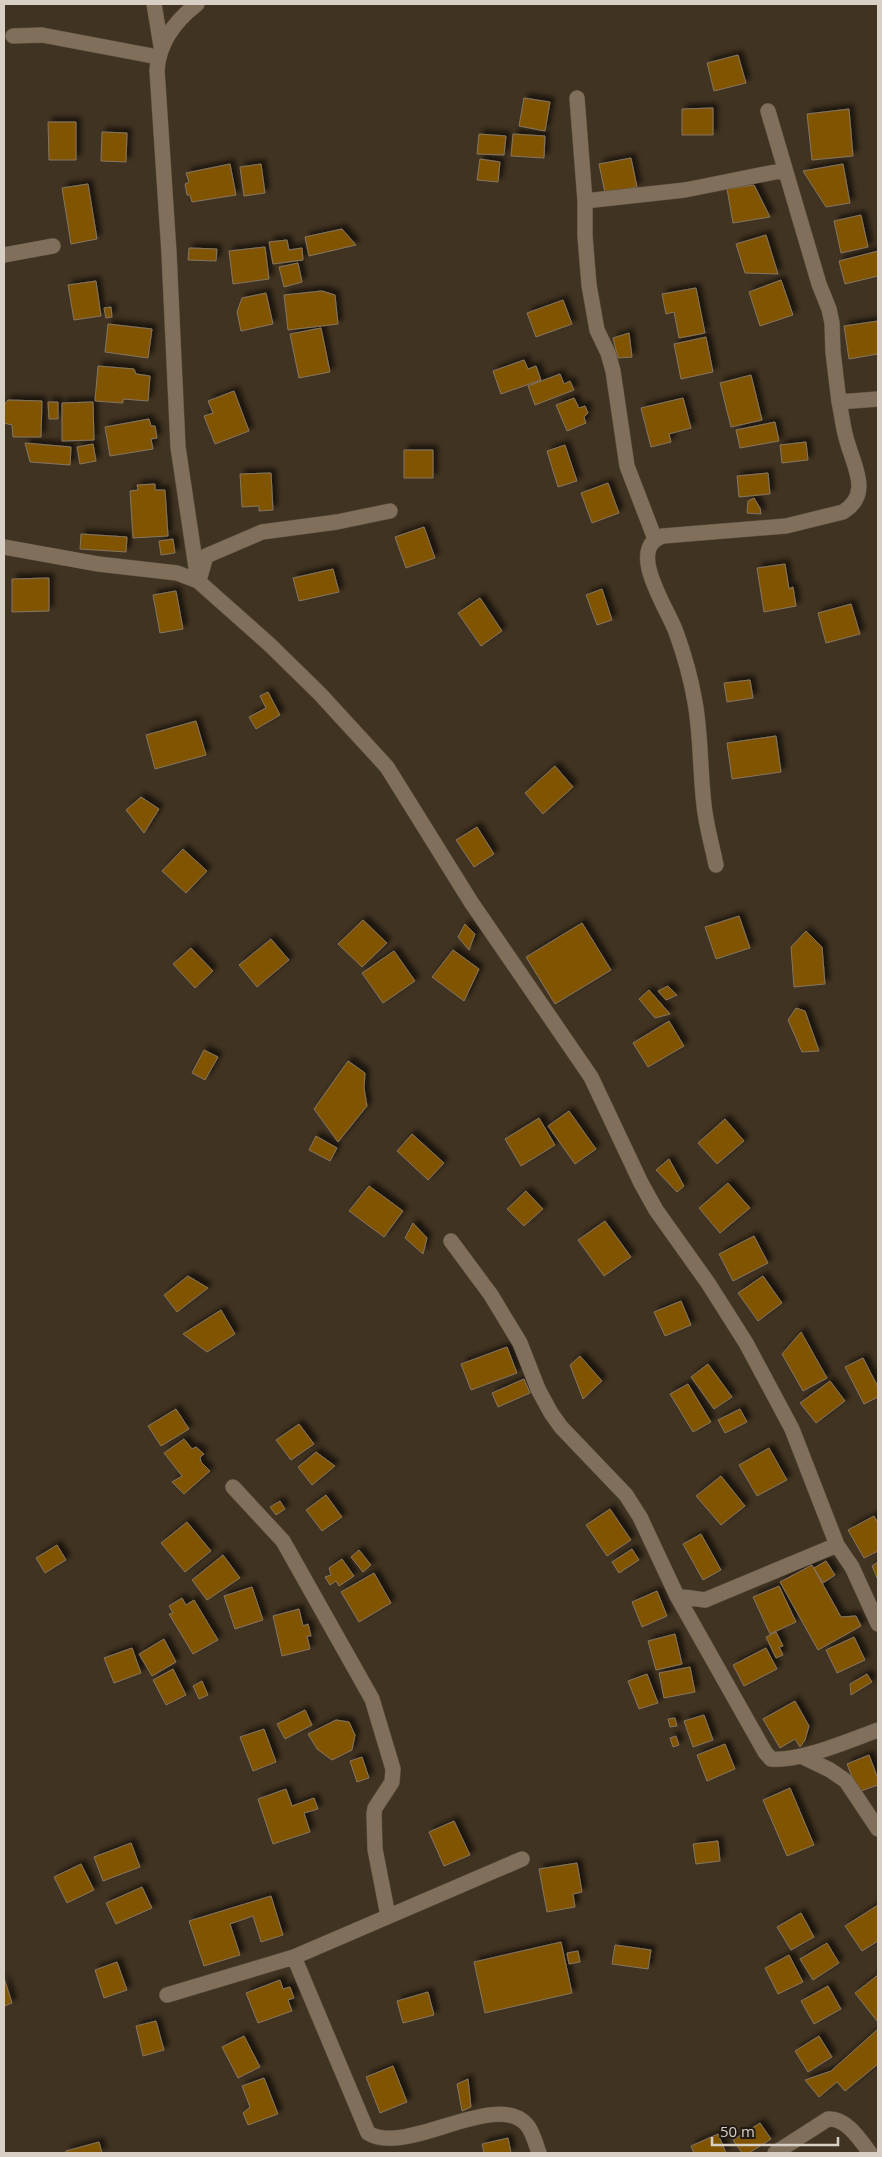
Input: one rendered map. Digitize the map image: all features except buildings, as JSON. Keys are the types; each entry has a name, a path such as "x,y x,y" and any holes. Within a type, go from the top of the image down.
{"street":[{"path":"154,4 160,52 178,446 198,581"},
{"path":"160,52 180,17 196,4"},
{"path":"13,36 42,35 160,52"},
{"path":"577,98 586,201 585,236 589,285 597,330 608,353 613,370 628,466 655,539"},
{"path":"716,865 704,807 695,702 677,633 650,577 647,554 648,546 655,539 663,536 786,526 843,512 851,507 856,500 859,482 846,439 839,402 829,309 818,284 768,111"},
{"path":"586,201 685,190 785,170"},
{"path":"4,255 53,246"},
{"path":"839,402 878,399"},
{"path":"198,581 206,556 262,532 337,522 390,511"},
{"path":"4,547 98,564 177,573 198,581 276,651 320,694 387,767 471,902 591,1077 641,1183 656,1210 682,1245 746,1342 792,1429 837,1545 852,1567 878,1624"},
{"path":"451,1241 491,1295 520,1343 538,1390 551,1413 561,1427 626,1495 640,1517 677,1596 765,1752 771,1759 779,1760 801,1756 878,1730"},
{"path":"233,1487 283,1541 372,1699 393,1769 392,1782 375,1808 374,1814 375,1849 388,1916"},
{"path":"677,1596 705,1600 837,1545"},
{"path":"801,1756 830,1770 846,1781 878,1829"},
{"path":"166,1995 294,1957 522,1859"},
{"path":"294,1957 368,2133 375,2140 385,2142 406,2141 499,2114 517,2117 528,2126 539,2153"},
{"path":"775,2153 828,2119 835,2118 847,2126 870,2153"}]}
